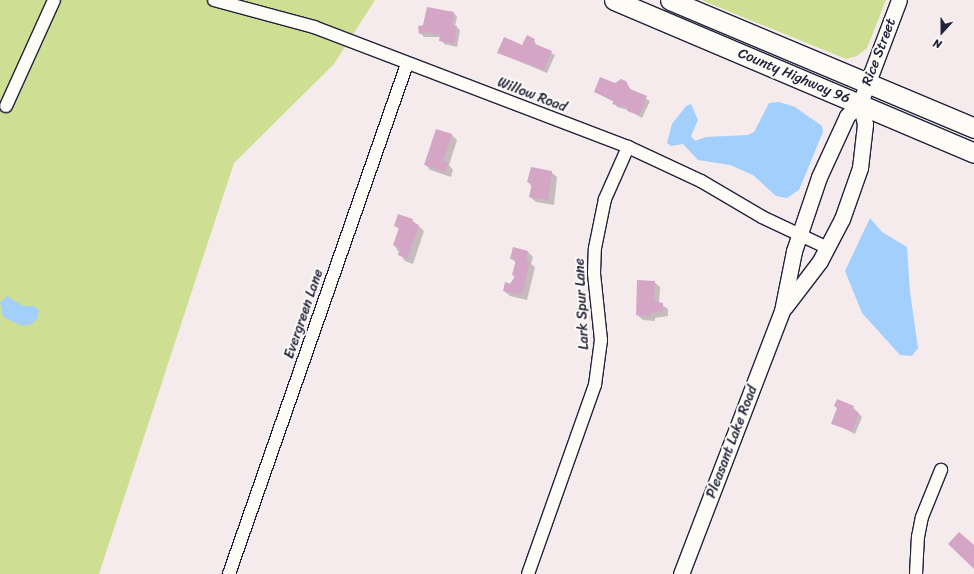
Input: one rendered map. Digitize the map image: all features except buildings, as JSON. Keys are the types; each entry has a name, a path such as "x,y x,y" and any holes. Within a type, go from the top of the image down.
{"main road":[{"name":"County Highway 96","path":"614,0 974,153"},
{"name":"County Highway 96","path":"670,0 867,81 974,128"}],"street":[{"path":"6,106 54,0"},
{"name":"Willow Road","path":"214,0 314,27 407,64 628,147 701,181 762,217 828,248"},
{"name":"Rice Street","path":"860,104 867,81 899,0"},
{"name":"Evergreen Lane","path":"229,574 407,64"},
{"name":"Pleasant Lake Road","path":"681,574 782,310 799,234 827,156 847,116 860,104 865,124 860,168 842,219 828,248 782,310"},
{"name":"Lark Spur Lane","path":"528,574 595,385 601,340 594,273 595,248 605,199 628,147"},
{"path":"916,574 918,537 922,517 941,470"}],"green space":[{"path":"0,0 375,0 334,64 234,163 99,574 0,574"},
{"path":"701,0 886,0 867,48 857,56 846,59"}],"water":[{"path":"779,102 795,107 822,126 823,132 799,190 787,198 776,196 753,175 730,165 698,160 683,144 671,146 667,143 672,124 686,106 691,104 698,120 691,136 695,141 706,137 748,135 754,132 769,103"},
{"path":"870,218 882,232 907,247 910,292 918,348 912,356 900,355 862,313 845,271"},
{"path":"7,296 23,306 34,306 39,310 37,319 32,324 22,326 3,317 0,303"}]}
